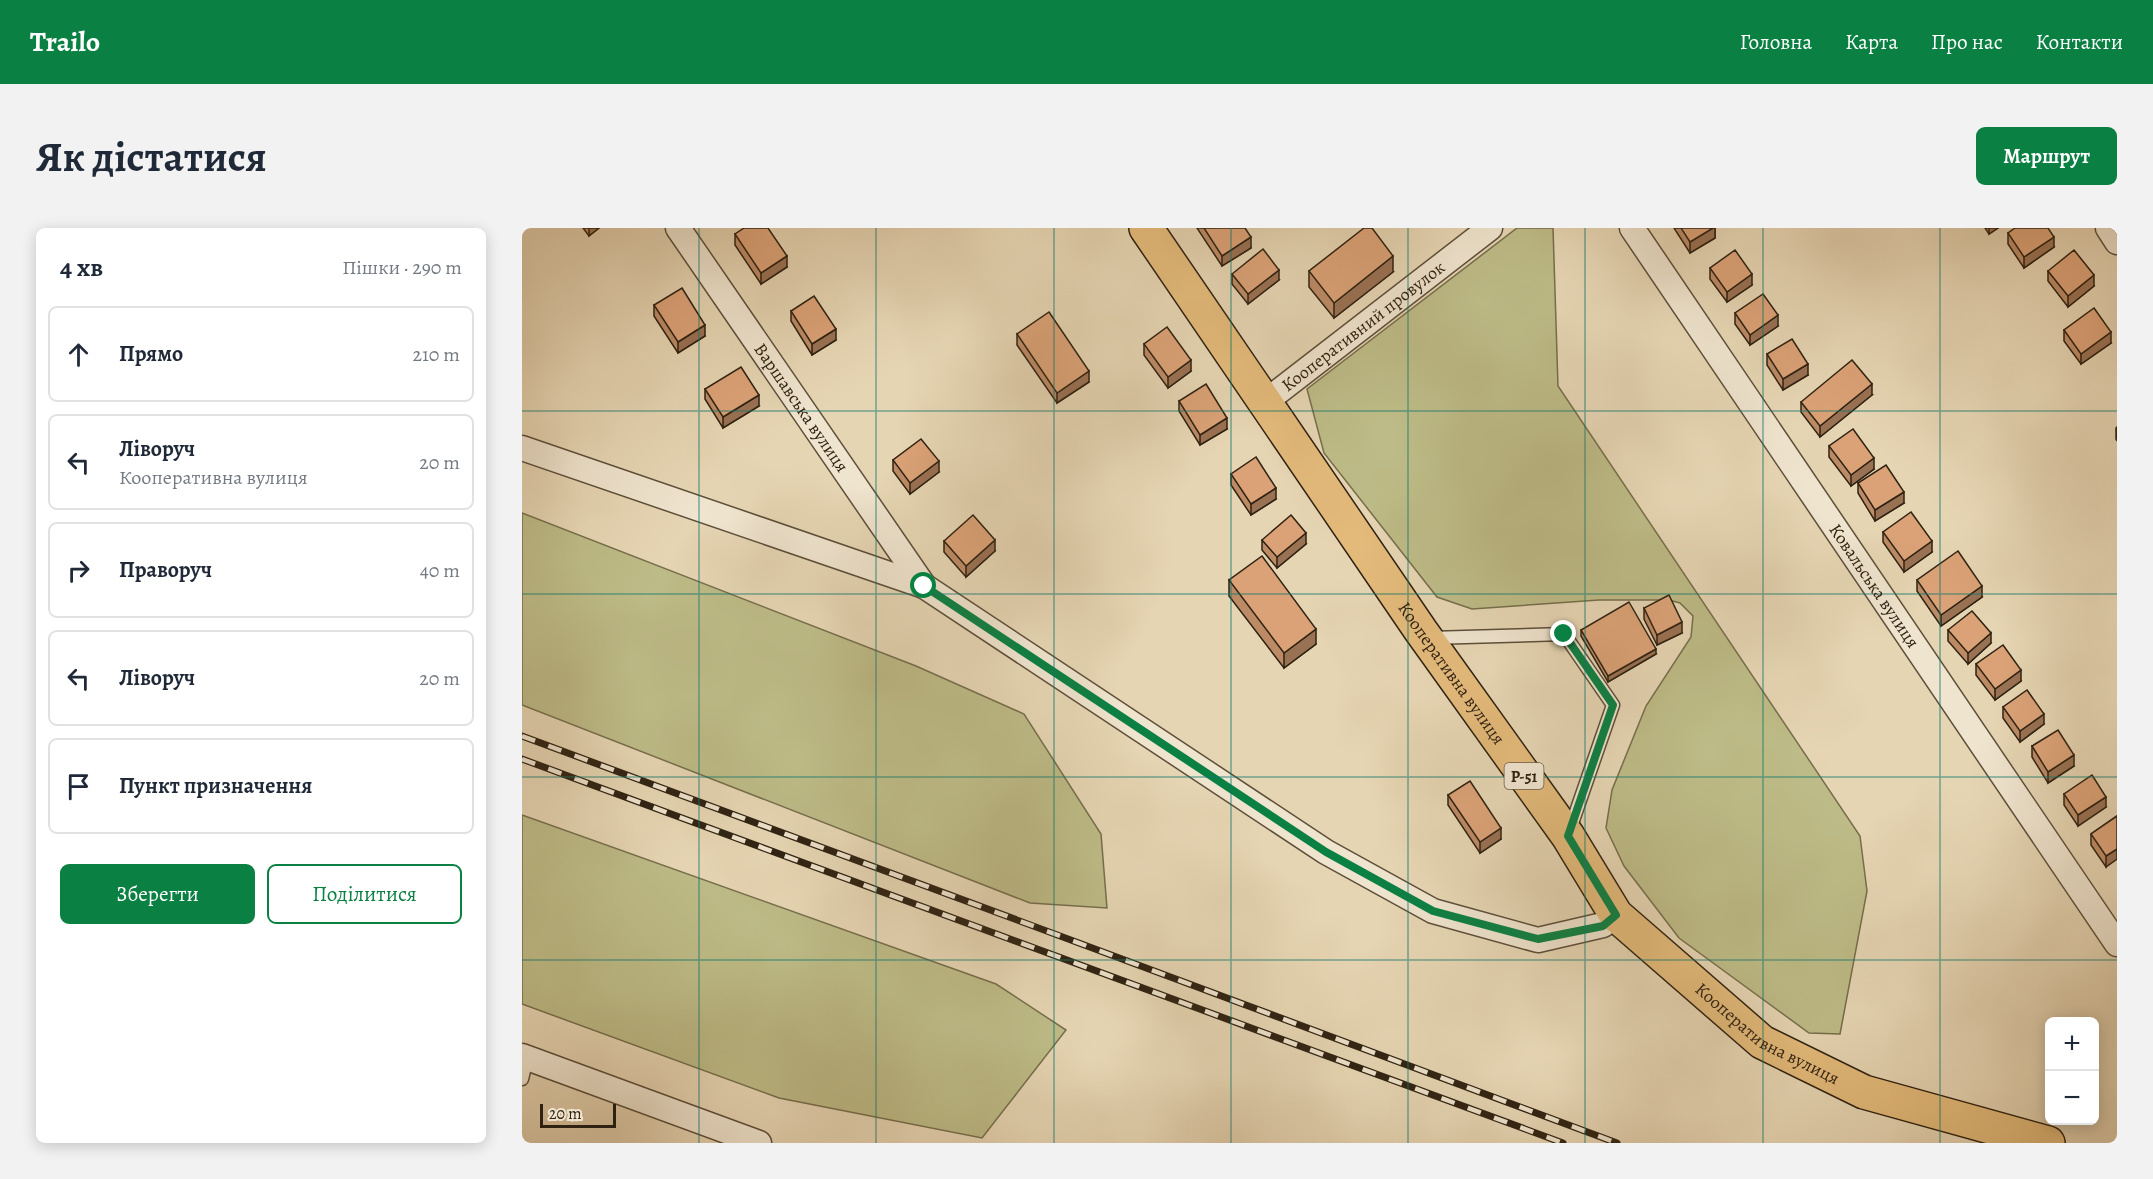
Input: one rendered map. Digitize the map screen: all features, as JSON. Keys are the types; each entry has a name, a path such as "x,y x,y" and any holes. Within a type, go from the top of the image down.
{"main road":[{"name":"Кооперативна вулиця","path":"1146,228 1425,638 1568,836 1616,915 1762,1042 1864,1092 2048,1143"}],"street":[{"name":"Варшавська вулиця","path":"678,228 924,586"},
{"name":"Кооперативний провулок","path":"1265,402 1490,228"},
{"name":"Ковальська вулиця","path":"1632,228 2117,944"},
{"path":"2108,228 2117,242"},
{"path":"522,448 924,586 1326,852 1433,911 1538,939 1603,926 1616,915"},
{"path":"524,1064 759,1143"}],"lane":[{"path":"1425,638 1564,634 1613,705 1568,836"}],"shaded area":[{"path":"1517,228 1553,228 1558,386 1860,836 1867,891 1840,1034 1809,1033 1679,938 1624,866 1606,828 1612,790 1646,706 1691,637 1693,616 1680,603 1669,600 1599,600 1472,609 1437,597 1324,453 1307,389"},
{"path":"522,513 916,666 1024,714 1101,834 1107,908 1030,903 522,705"},
{"path":"522,815 996,984 1066,1030 982,1138 779,1098 522,1004"}],"building":[{"path":"744,228 768,228 787,256 761,273 735,234"},
{"path":"1204,228 1245,228 1251,237 1222,256"},
{"path":"1364,228 1372,228 1393,256 1334,303 1309,271"},
{"path":"1681,228 1713,228 1690,242"},
{"path":"2015,228 2048,228 2054,237 2024,257 2008,233"},
{"path":"1263,249 1279,270 1248,294 1232,274"},
{"path":"1735,250 1752,274 1727,292 1710,268"},
{"path":"2074,250 2094,275 2068,296 2048,271"},
{"path":"682,288 705,325 678,342 654,305"},
{"path":"1763,294 1778,315 1750,335 1735,313"},
{"path":"814,296 836,329 812,344 791,311"},
{"path":"2094,308 2111,332 2081,354 2064,330"},
{"path":"1049,312 1089,371 1057,393 1017,334"},
{"path":"1167,327 1191,360 1168,377 1144,344"},
{"path":"1792,339 1808,364 1783,379 1767,354"},
{"path":"1852,360 1872,384 1820,426 1801,402"},
{"path":"741,367 759,395 723,417 705,389"},
{"path":"1206,384 1227,418 1200,435 1179,401"},
{"path":"1853,429 1874,458 1851,475 1829,446"},
{"path":"921,439 939,461 910,483 893,460"},
{"path":"1256,457 1276,488 1251,504 1231,474"},
{"path":"1886,465 1904,492 1875,510 1858,483"},
{"path":"1911,512 1932,541 1904,561 1883,532"},
{"path":"973,515 995,540 966,566 944,541"},
{"path":"1291,515 1306,533 1277,557 1262,540"},
{"path":"1958,551 1982,586 1941,615 1917,580"},
{"path":"1262,556 1316,629 1284,653 1229,580"},
{"path":"1669,595 1682,622 1657,635 1644,608"},
{"path":"1629,602 1656,649 1608,676 1581,630"},
{"path":"1972,611 1991,633 1968,653 1948,630"},
{"path":"2003,645 2021,670 1995,689 1976,664"},
{"path":"2027,690 2044,714 2020,731 2003,707"},
{"path":"2058,730 2074,755 2048,772 2032,746"},
{"path":"2092,775 2106,797 2078,815 2064,794"},
{"path":"1470,781 1501,828 1480,842 1448,795"},
{"path":"2117,816 2117,849 2106,856 2091,834"}],"railway":[{"path":"522,736 1617,1143"},
{"path":"522,759 1563,1143"}],"route":[{"path":"924,586 1326,852 1433,911 1538,939 1603,926 1616,915 1568,836 1613,705 1564,634"}]}
